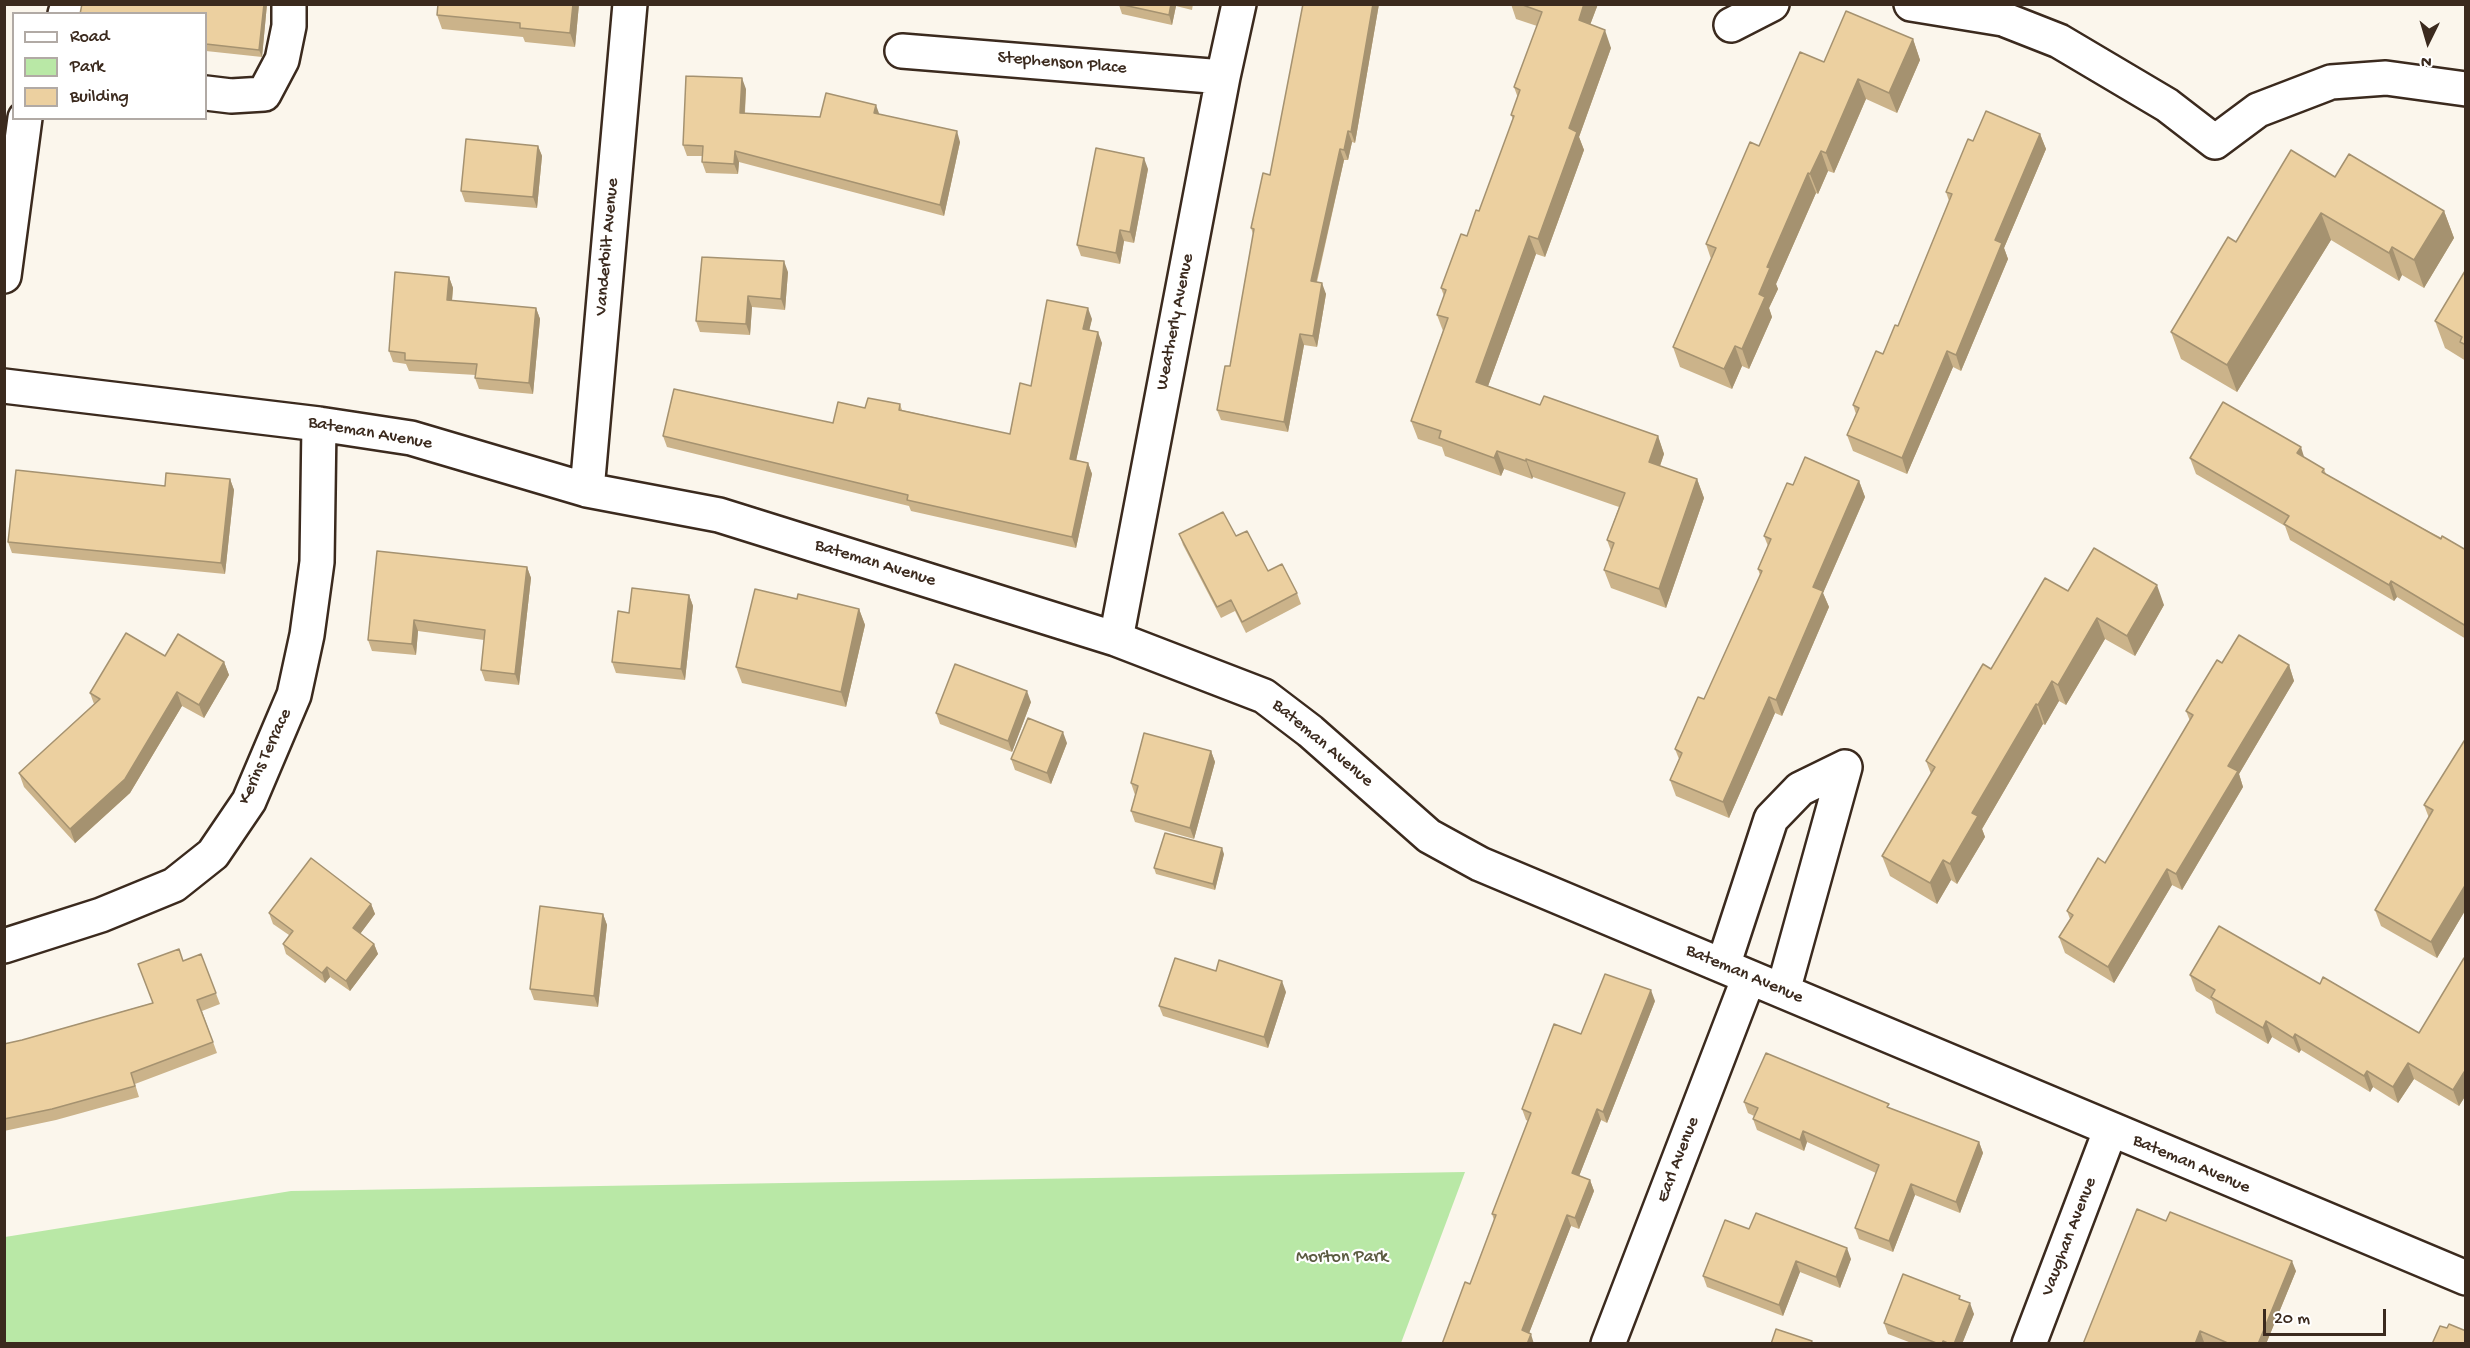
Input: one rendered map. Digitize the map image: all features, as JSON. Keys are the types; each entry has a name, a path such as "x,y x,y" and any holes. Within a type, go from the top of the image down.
{"street":[{"path":"207,93 231,96 264,94 282,60 289,26 289,4"},
{"name":"Vanderbilt Avenue","path":"587,490 630,4"},
{"name":"Weatherly Avenue","path":"1116,639 1223,77 1239,4"},
{"path":"1731,25 1772,4"},
{"path":"1911,4 2003,20 2059,41 2167,105 2215,142 2258,110 2331,82 2386,78 2466,89"},
{"name":"Stephenson Place","path":"902,51 1223,77"},
{"path":"4,276 25,120"},
{"name":"Bateman Avenue","path":"4,386 319,424 411,438 587,490 719,515 1116,639 1264,696 1310,731 1429,836 1480,864 2110,1131 2466,1278"},
{"name":"Kerins Terrace","path":"4,945 101,915 174,885 213,854 249,801 294,695 307,635 317,562 319,424"},
{"name":"Earl Avenue","path":"1608,1344 1736,972 1771,819 1800,789 1845,767 1783,991"},
{"name":"Vaughan Avenue","path":"2029,1344 2110,1131"}],"green space":[{"name":"Morton Park","path":"1465,1172 1401,1343 5,1343 5,1237 291,1191"}],"building":[{"path":"82,4 264,4 259,50 207,44 207,12 80,12"},
{"path":"438,4 573,4 570,33 520,28 520,23 437,15"},
{"path":"1119,4 1171,4 1169,15"},
{"path":"1303,4 1373,4 1351,132 1348,131 1344,150 1340,149 1311,281 1322,283 1313,336 1300,334 1284,422 1217,410 1225,366 1230,366 1254,229 1251,228 1263,173 1270,175"},
{"path":"1520,4 1584,4 1579,20 1605,30 1569,128 1577,132 1538,239 1529,236 1476,382 1540,405 1544,396 1658,436 1649,462 1697,479 1659,589 1604,570 1614,543 1607,540 1625,493 1497,451 1494,458 1439,438 1441,431 1411,421 1448,318 1437,315 1446,290 1441,288 1461,234 1467,236 1476,210 1479,211 1514,116 1511,115 1520,90 1514,87 1542,12"},
{"path":"1846,11 1913,39 1889,93 1858,79 1826,153 1821,151 1810,174 1808,173 1767,267 1770,268 1759,294 1765,297 1742,349 1735,346 1724,369 1673,347 1716,248 1706,244 1750,142 1759,146 1800,52 1824,62"},
{"path":"686,76 742,78 740,113 820,117 826,93 876,105 874,113 957,131 940,205 735,151 734,164 702,162 703,146 683,145"},
{"path":"1986,111 2040,134 1995,240 2002,243 1956,355 1947,351 1902,458 1847,435 1859,408 1853,405 1876,351 1883,354 1895,325 1898,326 1952,194 1946,192 1968,139 1973,141"},
{"path":"466,139 538,146 533,197 461,191"},
{"path":"1096,148 1144,158 1130,232 1120,230 1116,253 1077,245"},
{"path":"2291,150 2335,177 2349,154 2444,211 2414,260 2392,247 2389,253 2321,213 2227,365 2171,332 2228,237 2236,242"},
{"path":"702,257 784,261 781,299 748,296 746,324 696,321"},
{"path":"2465,271 2466,345 2460,342 2462,337 2435,321"},
{"path":"395,272 449,277 447,300 536,308 529,383 475,378 477,364 405,360 405,353 389,351"},
{"path":"1047,300 1088,308 1083,329 1098,332 1070,459 1088,463 1072,537 907,500 908,495 663,436 674,389 833,423 838,402 865,408 868,398 900,404 899,410 1010,434 1020,383 1031,386"},
{"path":"2223,402 2301,447 2297,453 2324,469 2322,472 2441,539 2442,536 2466,550 2466,626 2391,581 2389,585 2284,524 2289,516 2190,458"},
{"path":"1805,457 1859,481 1813,587 1823,591 1776,700 1769,697 1723,802 1670,780 1682,753 1675,749 1698,697 1704,699 1762,571 1758,569 1771,539 1764,536 1787,483 1793,485"},
{"path":"16,470 165,486 166,473 230,479 221,563 8,542"},
{"path":"1223,512 1236,536 1247,531 1268,571 1282,564 1297,593 1242,622 1231,600 1217,607 1179,534"},
{"path":"2094,548 2157,585 2127,636 2097,618 2058,685 2052,681 2038,705 2036,704 1972,813 1978,816 1950,864 1943,860 1930,883 1882,856 1935,767 1926,761 1983,664 1991,669 2045,578 2068,591"},
{"path":"377,551 527,567 515,674 481,670 485,630 414,620 412,644 368,640"},
{"path":"632,588 689,595 681,669 612,662 618,611 629,613"},
{"path":"755,589 797,599 798,594 859,609 841,692 736,667"},
{"path":"126,633 165,656 178,634 224,662 199,705 177,692 125,779 70,829 19,773 100,699 90,693"},
{"path":"2239,635 2289,665 2228,766 2238,771 2176,874 2167,869 2108,967 2059,937 2073,915 2067,911 2098,858 2105,863 2193,715 2186,711 2217,660 2222,663"},
{"path":"955,664 1027,691 1008,741 936,713"},
{"path":"1028,718 1063,732 1047,773 1011,759"},
{"path":"1144,733 1211,751 1190,828 1131,811 1138,786 1131,783"},
{"path":"2466,738 2466,884 2431,942 2375,910 2433,810 2424,805"},
{"path":"1165,833 1222,848 1213,884 1154,868"},
{"path":"311,858 371,904 353,928 374,944 346,981 327,967 322,973 283,944 293,931 269,913"},
{"path":"540,906 603,914 594,996 530,989"},
{"path":"2219,926 2320,984 2323,977 2419,1033 2466,958 2466,1069 2453,1090 2408,1063 2393,1087 2367,1071 2364,1076 2295,1034 2293,1038 2266,1021 2263,1028 2211,997 2215,990 2190,975"},
{"path":"179,949 183,961 201,954 216,993 197,1000 213,1042 131,1073 135,1086 52,1109 4,1119 4,1044 153,1003 138,964"},
{"path":"1175,958 1216,971 1219,960 1282,981 1264,1037 1159,1006"},
{"path":"1605,974 1651,990 1603,1112 1597,1109 1572,1173 1590,1180 1575,1218 1567,1215 1522,1330 1531,1334 1527,1344 1442,1344 1465,1282 1470,1284 1496,1215 1492,1214 1531,1113 1522,1109 1554,1024 1581,1034"},
{"path":"1766,1053 1889,1104 1887,1107 1979,1142 1956,1202 1911,1184 1889,1241 1855,1228 1879,1165 1803,1131 1800,1140 1753,1119 1758,1108 1744,1102"},
{"path":"2137,1209 2166,1221 2170,1212 2292,1261 2258,1344 2230,1344 2200,1331 2195,1344 2083,1344"},
{"path":"1756,1213 1847,1248 1836,1277 1796,1261 1779,1305 1703,1276 1725,1220 1749,1229"},
{"path":"1903,1274 1960,1296 1959,1299 1970,1303 1954,1344 1943,1341 1939,1344 1884,1323"},
{"path":"2449,1324 2466,1331 2466,1344 2432,1344 2440,1326 2447,1328"},
{"path":"1776,1329 1812,1341 1811,1344 1771,1344"}]}
